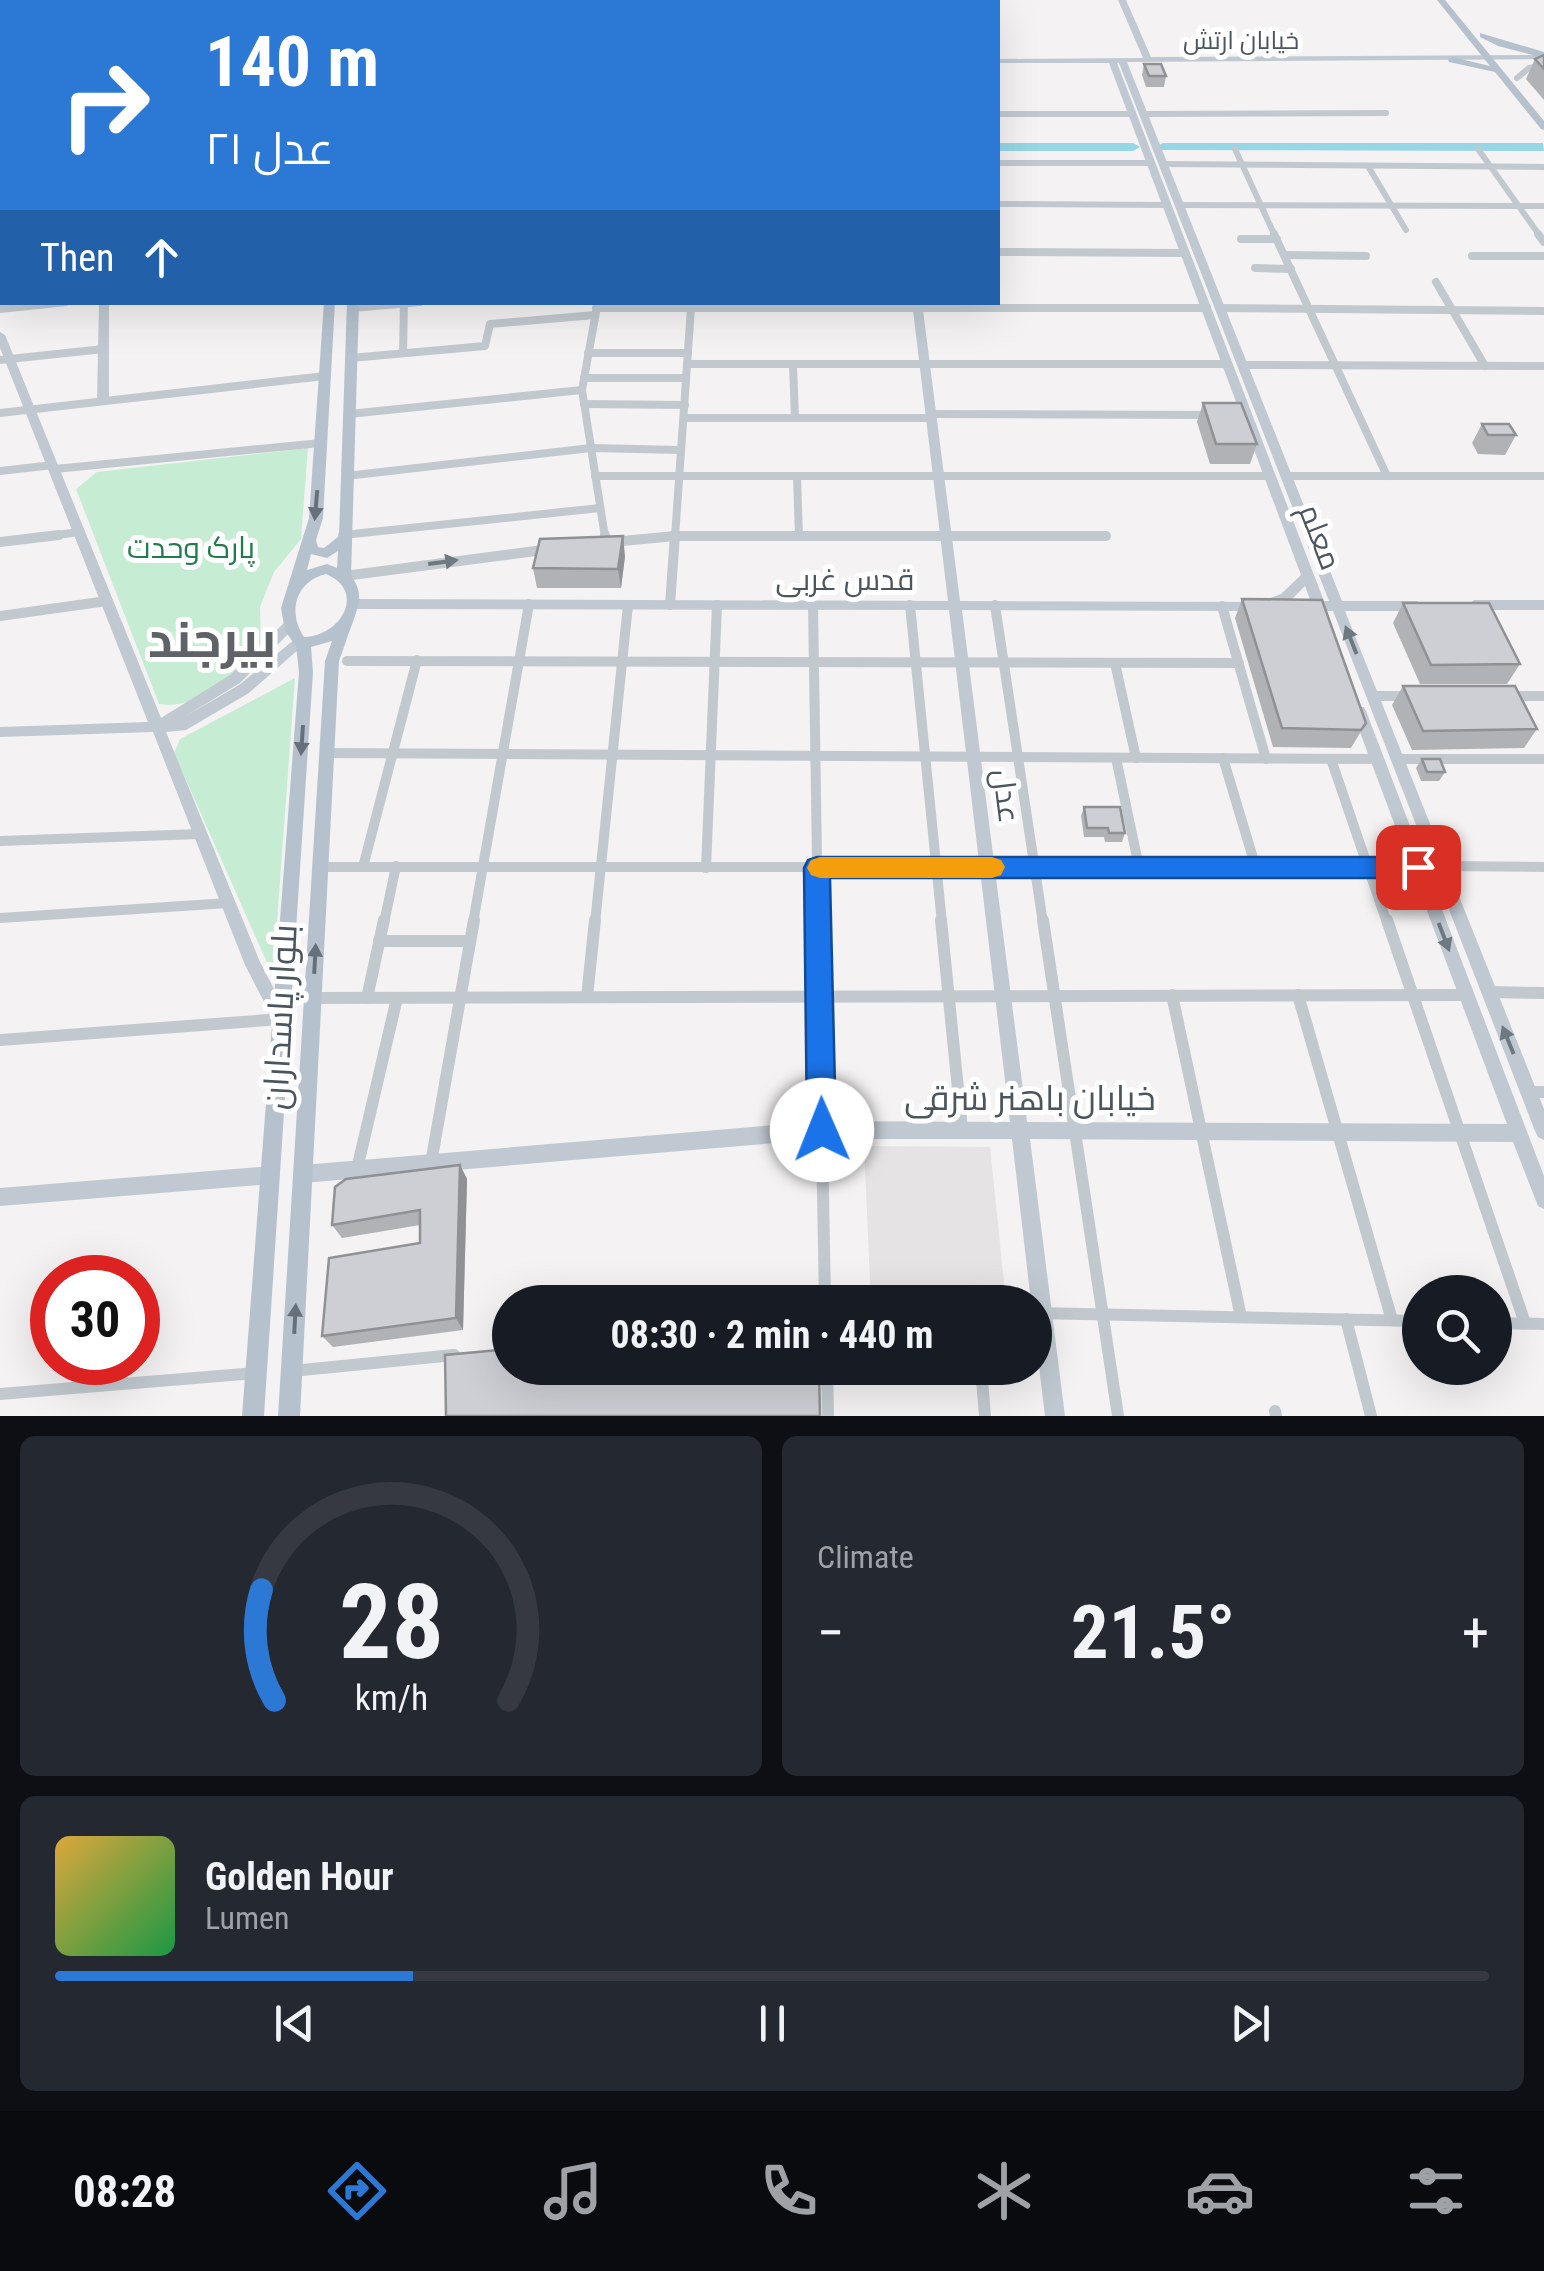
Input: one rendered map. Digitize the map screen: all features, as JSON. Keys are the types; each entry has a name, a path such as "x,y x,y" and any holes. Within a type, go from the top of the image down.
{"main road":[{"path":"1440,0 1495,62 1544,127"},
{"path":"1454,0 1483,35 1495,62 1517,78 1544,111"},
{"path":"1483,35 1544,60"},
{"path":"1452,60 1477,55 1482,48"},
{"path":"1452,60 1482,65 1495,62"},
{"path":"294,586 308,573 320,569 339,571 352,592 353,604 346,624 324,642 302,642 289,626 286,613 294,586 310,542 316,518 330,305"},
{"path":"344,576 353,305"},
{"path":"310,542 312,550 327,553 343,537"},
{"name":"بلوار پاسداران","path":"289,1416 332,661 346,624"},
{"name":"بلوار پاسداران","path":"253,1416 306,672 302,642"}],"street":[{"path":"1112,0 1143,60"},
{"path":"1122,0 1143,60"},
{"name":"خیابان ارتش","path":"1000,60 1121,65 1143,60 1544,60"},
{"path":"1121,65 1138,67 1171,60"},
{"path":"1517,78 1544,60"},
{"name":"معلم","path":"1121,65 1235,364 1286,476 1544,1131"},
{"path":"1000,114 1386,113"},
{"path":"1236,149 1388,476"},
{"path":"1478,149 1544,242"},
{"path":"1000,163 1544,166"},
{"path":"1368,166 1406,230"},
{"path":"1000,204 1544,206"},
{"name":"معلم","path":"1174,205 1186,253 1213,308"},
{"path":"1241,239 1277,239"},
{"path":"1000,252 1186,253"},
{"path":"1284,255 1366,256"},
{"path":"1472,256 1544,256"},
{"path":"1255,268 1291,269"},
{"path":"1436,282 1485,366"},
{"path":"0,309 41,305"},
{"path":"103,402 104,305"},
{"path":"403,353 404,305"},
{"path":"351,358 487,345 487,326 596,309 917,305 1544,311"},
{"name":"عدل","path":"917,305 1036,1285"},
{"path":"670,605 691,308"},
{"path":"596,309 582,390 606,542"},
{"path":"0,335 5,359 54,467 253,964 282,1019 0,1040"},
{"path":"5,359 104,349"},
{"path":"588,353 793,365 1544,366"},
{"name":"معلم","path":"1235,364 1247,415 1326,623"},
{"path":"793,365 795,418"},
{"path":"0,413 326,376"},
{"path":"584,378 686,378"},
{"path":"348,414 582,390"},
{"path":"584,404 684,405"},
{"path":"684,418 1247,415"},
{"path":"0,471 321,444"},
{"path":"346,476 591,448 682,450"},
{"path":"595,476 1270,476"},
{"path":"1286,476 1544,476"},
{"path":"797,477 798,536"},
{"path":"343,537 600,508"},
{"path":"0,542 80,532"},
{"path":"587,545 675,536 1106,536"},
{"path":"344,576 568,547"},
{"path":"1263,606 1286,596 1308,576"},
{"path":"0,616 107,602"},
{"name":"قدس غربی","path":"353,604 1435,606"},
{"path":"430,1163 529,604"},
{"path":"587,997 628,604"},
{"path":"706,868 717,605"},
{"path":"812,605 825,1285"},
{"path":"910,605 962,1128"},
{"path":"1455,606 1544,605"},
{"path":"995,606 1118,1416"},
{"path":"1222,606 1266,758"},
{"path":"157,728 234,680 289,626"},
{"path":"0,732 181,726 277,664 302,642"},
{"path":"363,867 417,660"},
{"path":"347,661 1239,664"},
{"path":"1115,663 1136,758"},
{"path":"1351,691 1544,1200"},
{"path":"1373,696 1411,696"},
{"path":"1487,696 1544,696"},
{"path":"327,753 1377,759"},
{"path":"1116,758 1139,867"},
{"path":"1223,758 1256,868"},
{"path":"1398,759 1544,758"},
{"path":"1331,759 1525,1323"},
{"path":"0,841 200,834"},
{"path":"367,998 396,866"},
{"path":"1440,866 1544,867"},
{"path":"321,867 1418,867"},
{"path":"0,918 228,903"},
{"path":"379,941 468,941"},
{"path":"1490,992 1544,992"},
{"path":"313,998 1466,994"},
{"path":"1172,995 1241,1317"},
{"path":"1298,995 1392,1320"},
{"path":"357,1169 398,998"},
{"path":"1529,1092 1544,1092"},
{"name":"خیابان باهنر شرقی","path":"303,1174 822,1130 1519,1134"},
{"path":"0,1197 270,1175"},
{"path":"1052,1313 1402,1320"},
{"path":"1346,1319 1371,1416"},
{"path":"1512,1323 1544,1324"},
{"path":"292,1371 470,1354"},
{"path":"0,1394 256,1373"},
{"path":"827,1385 828,1416"},
{"path":"982,1385 985,1416"},
{"name":"عدل","path":"1050,1385 1055,1416"}],"shaded area":[{"path":"864,1146 990,1147 1004,1285 870,1285"}],"green space":[{"name":"پارک وحدت","path":"308,448 301,539 274,572 260,607 261,643 242,667 217,688 189,702 159,704 76,489 97,472"},
{"path":"295,678 273,976 174,753 180,739"}],"building":[{"path":"1544,55 1544,69 1535,59"},
{"path":"1144,64 1161,64 1166,76 1149,76"},
{"path":"1203,403 1241,403 1257,444 1216,444"},
{"path":"1482,424 1509,424 1516,435 1488,435"},
{"path":"623,536 618,569 533,568 540,539"},
{"path":"1242,599 1322,600 1366,723 1361,730 1282,728"},
{"path":"1403,603 1489,603 1520,664 1431,665"},
{"path":"1403,686 1515,686 1537,729 1423,731"},
{"path":"1422,759 1440,759 1445,772 1427,772"},
{"path":"1084,807 1120,807 1125,833 1087,828"},
{"path":"460,1165 456,1318 322,1336 329,1258 420,1243 420,1210 332,1225 335,1187 346,1179"},
{"path":"492,1351 492,1385 819,1385 820,1416 446,1416 445,1355"}],"waterway":[{"path":"1000,147 1133,147"},
{"path":"1163,147 1230,147"},
{"path":"1239,147 1543,147"}],"slow traffic":[{"path":"820,868 992,867"}],"district":[{"name":"بیرجند","path":"212,639"}],"route":[{"path":"822,1130 817,868 1418,867"}]}
